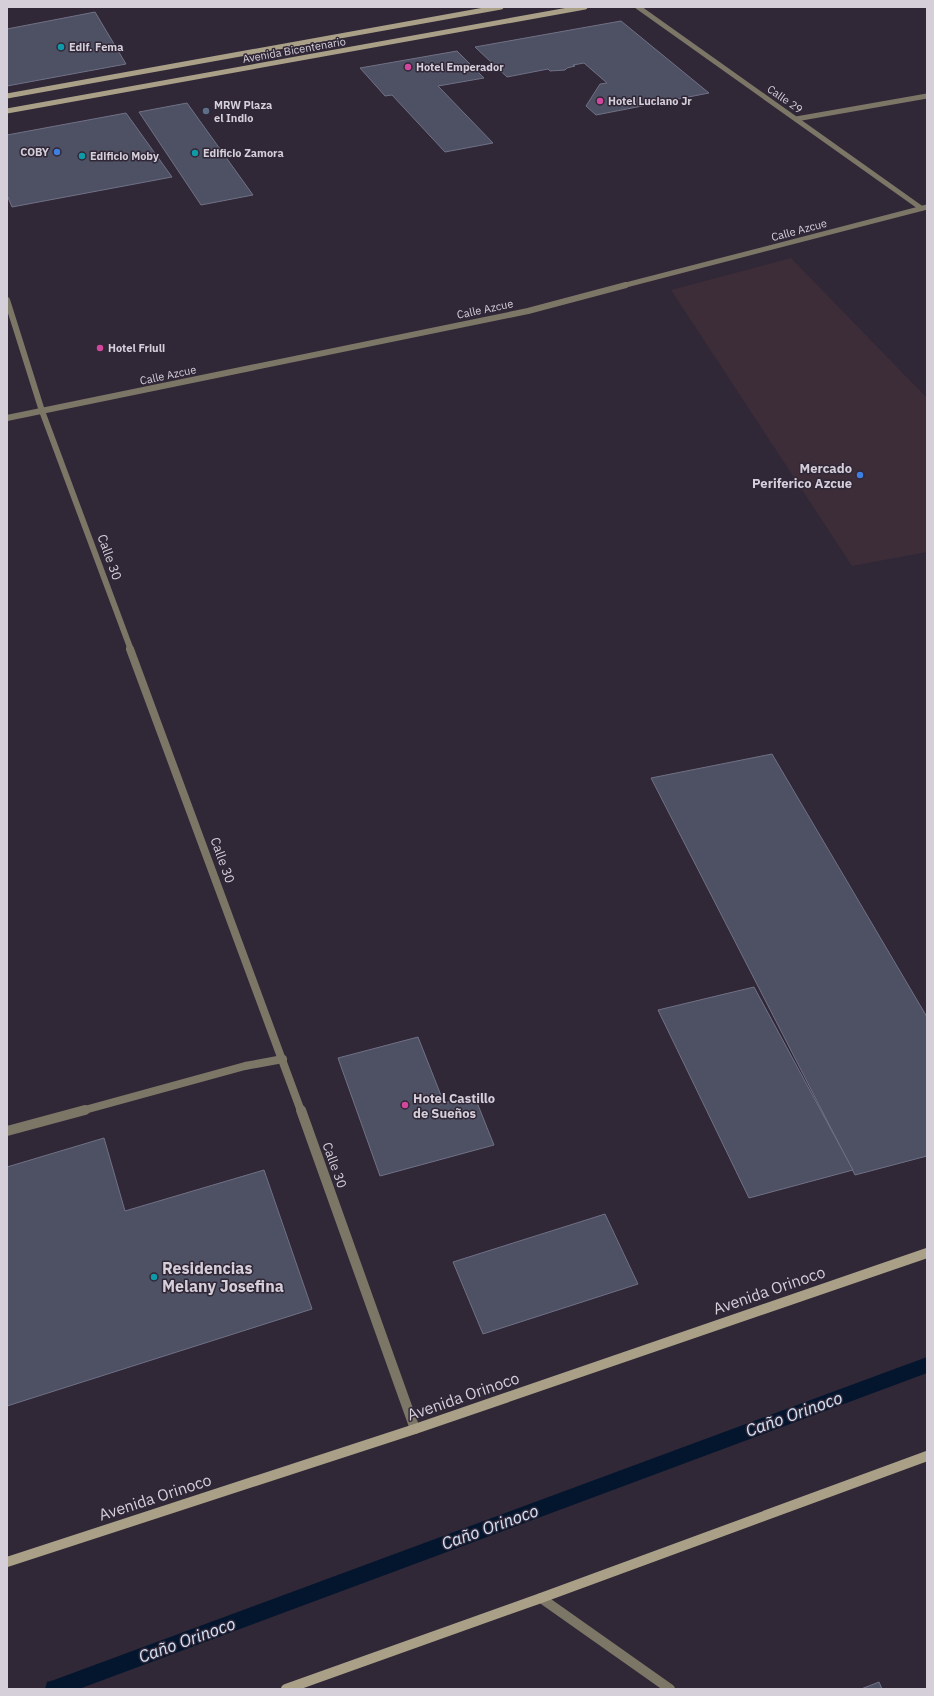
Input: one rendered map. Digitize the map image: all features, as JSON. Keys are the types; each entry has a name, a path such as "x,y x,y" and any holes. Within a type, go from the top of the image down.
{"street":[{"name":"Avenida Bicentenario","path":"7,96 500,7"},
{"name":"Avenida Bicentenario","path":"7,111 585,7"},
{"name":"Calle 29","path":"638,7 924,208"},
{"path":"796,119 927,96"},
{"name":"Calle Azcue","path":"7,418 528,311 924,208"},
{"name":"Calle 30","path":"7,300 42,411 283,1059 416,1429"},
{"path":"7,1131 245,1066 283,1059"},
{"name":"Avenida Orinoco","path":"7,1562 416,1429 927,1253"},
{"path":"286,1689 541,1598 927,1456"},
{"path":"541,1598 670,1689"}],"shaded area":[{"name":"Mercado Periferico Azcue","path":"791,258 927,398 927,552 852,566 671,290"}],"building":[{"name":"Edif. Fema","path":"95,12 126,64 7,86 7,29"},
{"path":"621,21 709,93 596,115 586,106 600,84 607,83 584,63 573,65 575,66 565,70 550,71 548,69 507,77 475,47"},
{"path":"457,51 484,78 438,86 493,143 445,152 392,95 385,96 360,68"},
{"name":"Edificio Zamora","path":"187,103 253,195 201,205 139,112"},
{"name":"Edificio Moby","path":"126,113 172,177 12,207 7,195 7,135"},
{"path":"772,754 927,1017 927,1156 855,1175 651,778"},
{"path":"754,987 853,1170 749,1198 658,1010"},
{"path":"418,1037 444,1103 474,1095 494,1145 380,1176 338,1058"},
{"name":"Residencias Melany Josefina","path":"104,1138 125,1211 264,1170 312,1309 7,1406 7,1167"},
{"path":"605,1214 638,1284 483,1334 453,1262"},
{"path":"879,1682 882,1689 861,1689"}],"waterway":[{"name":"Caño Orinoco","path":"54,1689 927,1365"}],"place":[{"name":"Edif. Fema","path":"61,47"},
{"name":"Hotel Emperador","path":"408,67"},
{"name":"Hotel Luciano Jr","path":"600,101"},
{"name":"MRW Plaza el Indio","path":"206,111"},
{"name":"COBY","path":"57,152"},
{"name":"Edificio Zamora","path":"195,153"},
{"name":"Edificio Moby","path":"82,156"},
{"name":"Hotel Friuli","path":"100,348"},
{"name":"Mercado Periferico Azcue","path":"860,475"},
{"name":"Hotel Castillo de Sueños","path":"405,1105"},
{"name":"Residencias Melany Josefina","path":"154,1277"}]}
